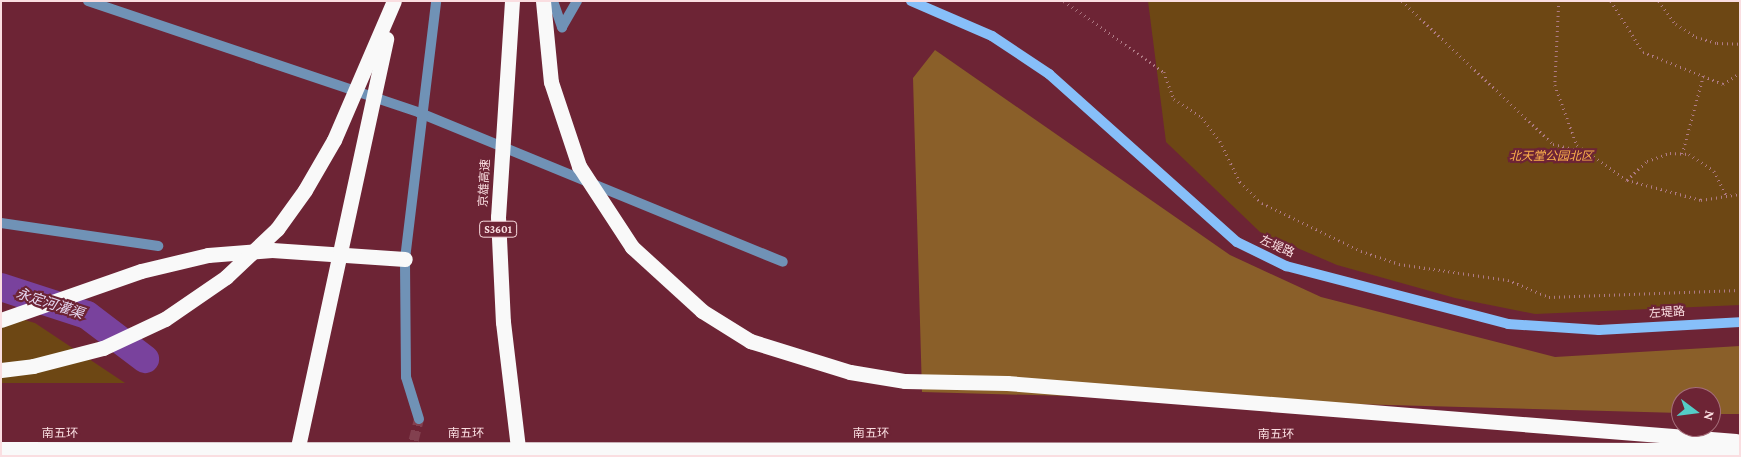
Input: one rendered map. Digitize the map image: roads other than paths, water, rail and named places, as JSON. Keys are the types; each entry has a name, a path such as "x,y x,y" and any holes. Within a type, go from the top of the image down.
{"highway":[{"name":"京雄高速","path":"512,1 498,216 503,322 519,456"},
{"path":"543,1 551,82 579,166 632,247 702,311 750,340 850,372 905,381 1007,383 1740,441"},
{"path":"1,370 34,366 103,348 165,319 226,277 276,229 305,190 334,140 394,4"},
{"path":"296,456 394,4"},
{"path":"1,320 141,271 190,259 272,250 405,259"},
{"name":"南五环","path":"1,449 1740,450"}],"main road":[{"name":"左堤路","path":"911,1 992,36 1049,74 1237,242 1286,266 1508,324 1599,330 1740,322"}],"street":[{"path":"88,1 420,113 783,262"},
{"path":"418,419 406,377 405,259 420,113 436,1"},
{"path":"554,1 562,27 577,1"},
{"path":"1,223 158,246"}],"waterway":[{"name":"永定河灌渠","path":"1,287 87,315 145,359"}],"tunnel":[{"path":"410,455 419,419"}],"park label":[{"name":"北天堂公园北区","path":"1551,157"}]}
